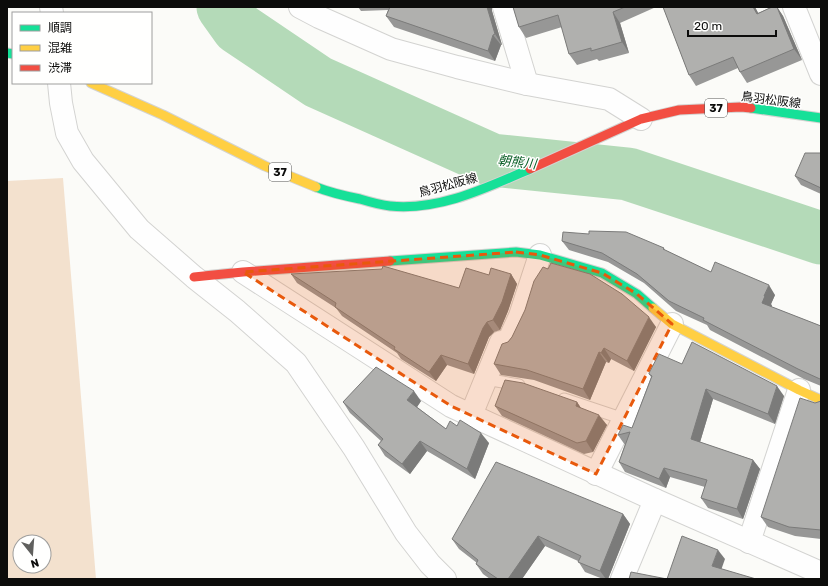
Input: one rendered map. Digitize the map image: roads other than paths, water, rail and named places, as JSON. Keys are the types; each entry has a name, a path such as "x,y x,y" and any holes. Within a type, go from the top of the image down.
{"main road":[{"name":"鳥羽松阪線","path":"92,84 163,115 265,166 332,193 390,206 419,206 446,201 482,190 614,131 641,120 678,110 741,107 821,118"},
{"path":"194,277 516,252 540,255 602,273 637,294 672,324 821,400"}],"street":[{"path":"300,7 319,17 391,48 456,67 527,84 609,99 641,120"},
{"path":"504,7 527,84"},
{"path":"794,7 821,74"},
{"path":"59,84 67,133 83,161 140,229 194,277 237,311 296,363 354,448 406,533 430,564 445,579"},
{"path":"471,415 501,342 508,342 520,316 540,255"},
{"path":"243,272 450,406 596,474 821,573"},
{"path":"596,474 672,324"},
{"path":"749,542 799,390"},
{"path":"622,579 655,500"}],"lane":[{"path":"486,378 532,388"},
{"path":"553,395 624,419"}],"waterway":[{"name":"朝熊川","path":"223,7 238,28 318,82 492,160 628,174 821,238"}]}
